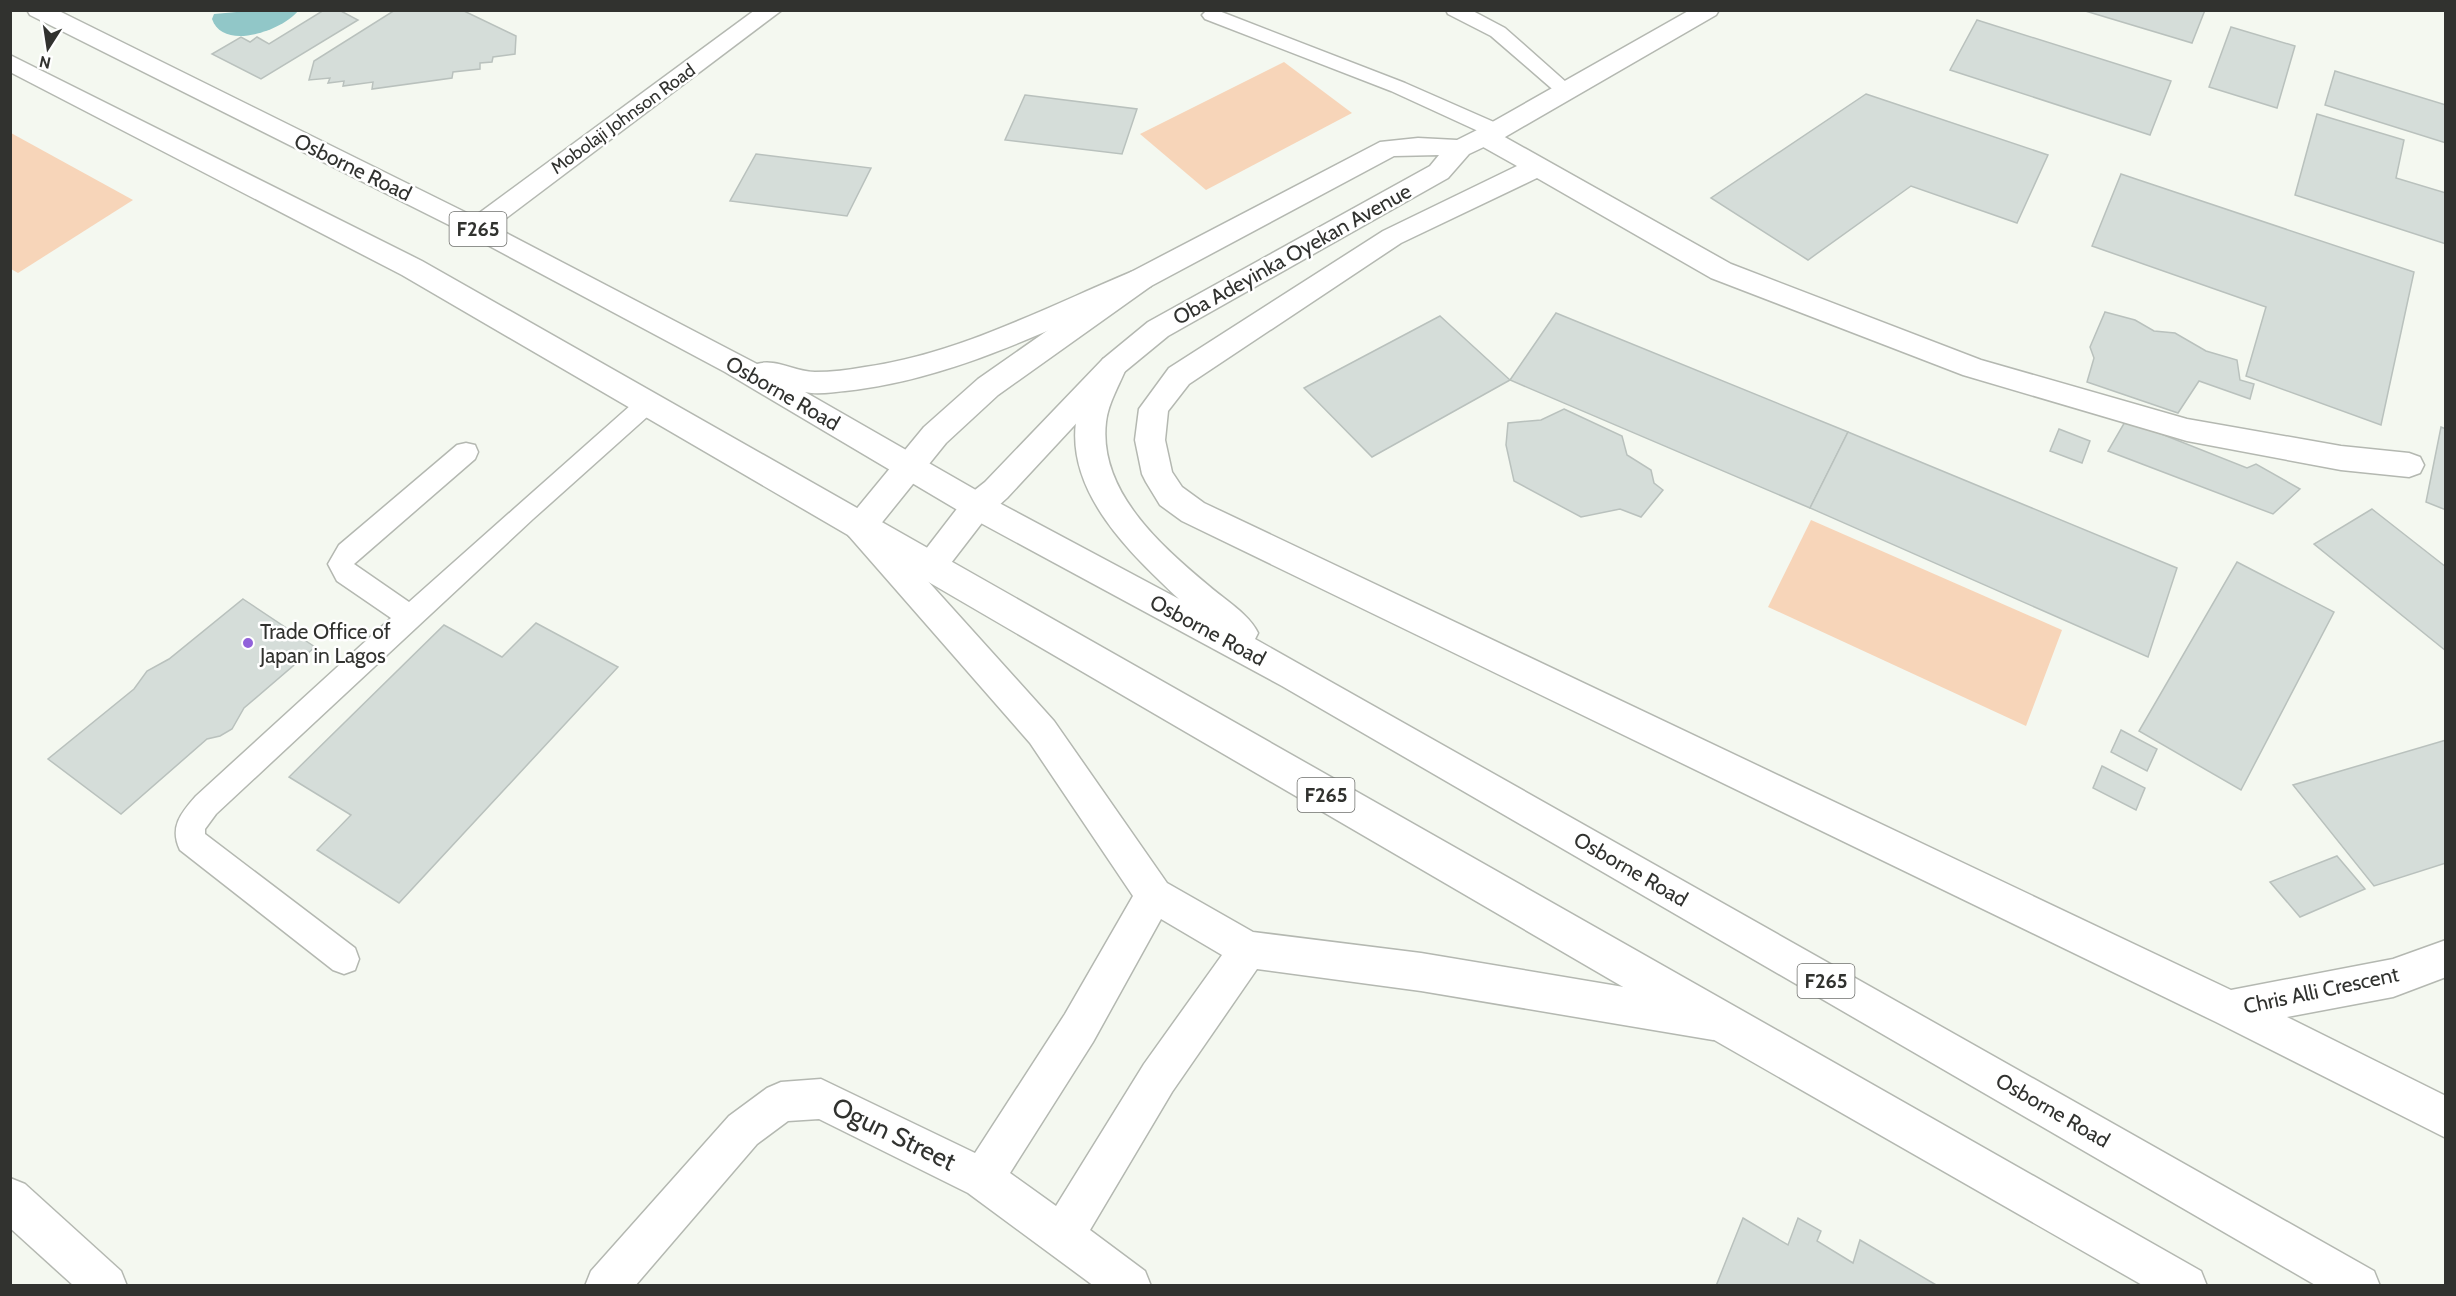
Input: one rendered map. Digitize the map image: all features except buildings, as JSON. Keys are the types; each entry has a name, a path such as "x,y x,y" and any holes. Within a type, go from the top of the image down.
{"main road":[{"name":"Osborne Road","path":"38,10 476,228 735,364 977,506 1294,676 2359,1286"},
{"name":"Mobolaji Johnson Road","path":"476,228 771,10"},
{"name":"Oba Adeyinka Oyekan Avenue","path":"930,567 977,506 996,490 1113,366 1158,329 1439,172 1481,139 1708,10"},
{"name":"F265","path":"10,62 412,268 1723,1023 2186,1286"},
{"path":"735,364 813,383 866,378 931,364 1003,337 1141,279 1389,148 1481,139 1537,166 1721,271 1973,368 2187,430 2341,458 2409,465"},
{"path":"1537,166 1392,237 1179,376 1154,409 1150,440 1157,474 1171,496 1193,512 2230,1009 2445,1118"},
{"path":"1141,279 988,387 935,435 860,527 1042,732 1154,895 1248,950 1420,972 1723,1023"},
{"path":"1113,366 1091,422 1091,450 1099,479 1115,508 1136,538 1173,575 1294,676"},
{"path":"983,1178 1079,1028 1154,895"},
{"path":"1061,1236 1158,1078 1248,950"},
{"name":"Chris Alli Crescent","path":"2230,1009 2393,978 2445,958"},
{"name":"Ogun Street","path":"606,1286 743,1130 781,1102 821,1099 983,1178 1130,1286"},
{"path":"10,1199 106,1286"}],"lane":[{"path":"1455,10 1498,32 1565,90"},
{"path":"1212,15 1398,87 1481,139"},
{"path":"344,959 190,840 190,825 206,805 410,617 524,512 648,403"},
{"path":"410,617 346,573 341,564 348,552 466,452"}],"shaded area":[{"path":"1284,62 1352,113 1206,190 1140,134"},
{"path":"11,133 133,200 18,273 11,269"},
{"path":"1811,520 2062,630 2026,726 1768,607"}],"water":[{"path":"260,10 298,11 280,25 267,31 240,36 218,29 212,19 214,14"}],"place":[{"name":"Trade Office of Japan in Lagos","path":"248,643"}]}
